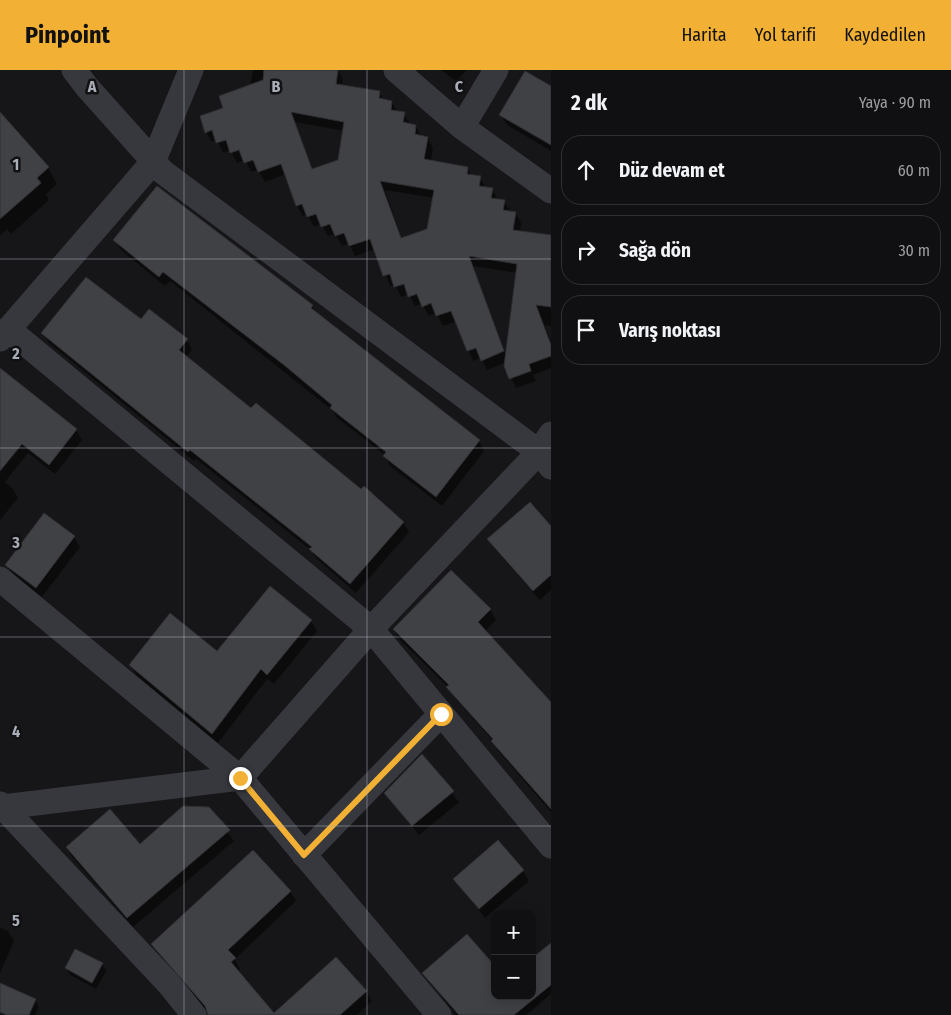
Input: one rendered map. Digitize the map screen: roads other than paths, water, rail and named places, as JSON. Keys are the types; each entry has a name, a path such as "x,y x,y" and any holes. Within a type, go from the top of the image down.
{"street":[{"path":"1,805 240,778 371,629 547,451 163,172 74,70"},
{"path":"191,70 153,162 4,334 371,629 551,846"},
{"path":"396,70 462,127 551,191"},
{"path":"462,127 496,70"},
{"path":"0,578 240,778 438,1015"},
{"path":"304,855 441,714"},
{"path":"1,805 169,984 194,1015"}]}
